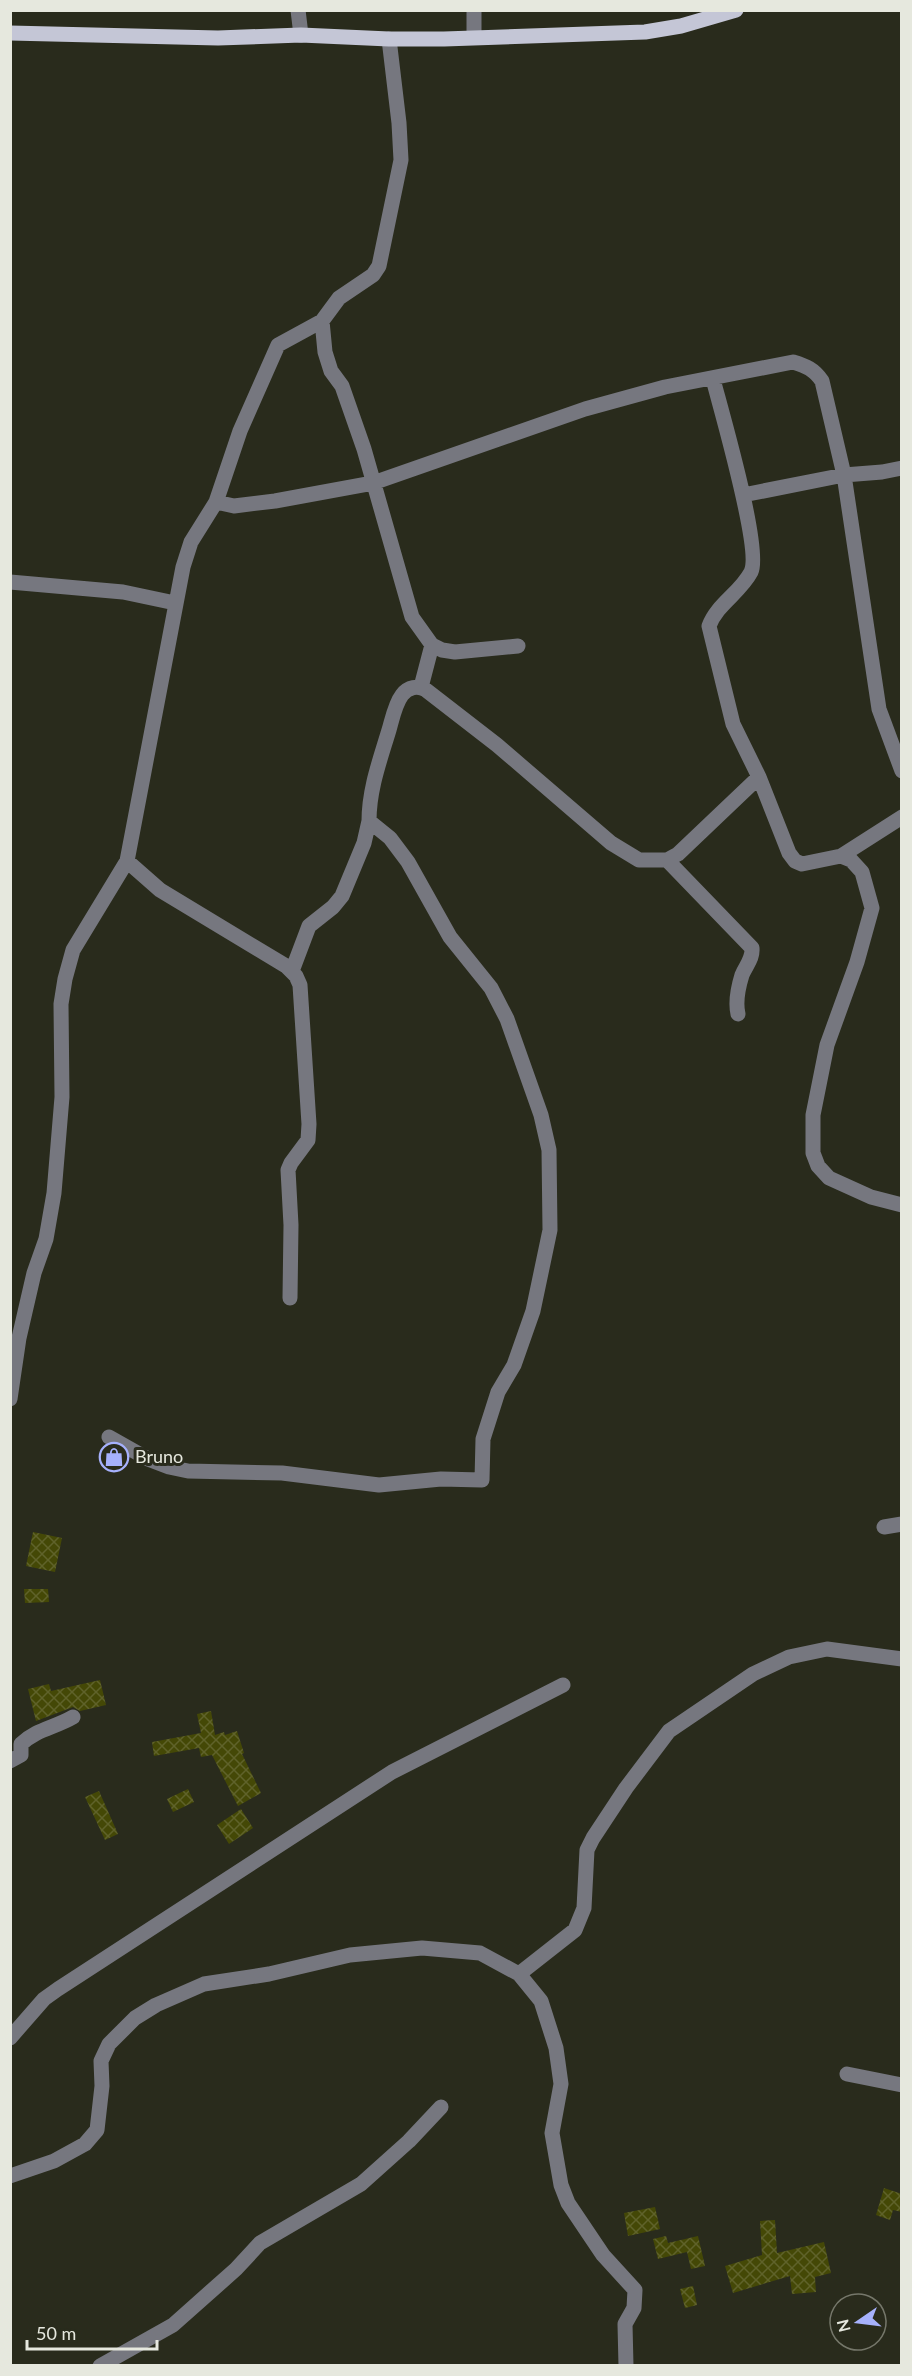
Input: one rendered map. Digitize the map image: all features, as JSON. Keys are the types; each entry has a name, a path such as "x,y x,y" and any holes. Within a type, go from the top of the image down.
{"main road":[{"path":"10,33 389,39 645,32 681,26 736,10"}],"street":[{"path":"298,10 301,36"},
{"path":"474,10 474,37"},
{"path":"10,1400 19,1338 34,1273 46,1239 54,1193 62,1097 61,1004 73,950 127,861 183,567 191,542 216,502 240,431 278,345 322,321 339,298 373,275 380,266 401,160 389,39"},
{"path":"322,321 325,352 331,371 342,386 364,449 412,617 432,645 442,650 455,652 518,646"},
{"path":"216,502 234,506 373,483 585,409 665,387 793,362 815,371 822,381 844,475 879,709 902,771"},
{"path":"713,379 743,495 752,548 752,570 733,597 713,616 709,626 733,724 759,777 789,853 795,861 802,864 841,856 902,818"},
{"path":"743,495 844,475 902,468"},
{"path":"10,582 123,592 175,603"},
{"path":"421,687 432,645"},
{"path":"292,971 309,926 333,907 342,896 364,843 375,777 400,696 410,688 421,687 497,746 611,843 639,860 667,860 678,854 759,777"},
{"path":"109,1437 148,1460 188,1471 282,1473 379,1485 441,1479 482,1480 483,1439 498,1392 514,1365 533,1311 550,1230 549,1150 542,1115 507,1019 491,988 450,937 408,862 390,838 369,821"},
{"path":"841,856 851,860 862,872 872,908 854,971 827,1045 813,1115 813,1153 818,1166 829,1178 872,1197 902,1204"},
{"path":"667,860 752,948 753,955 742,974 736,1003 738,1014"},
{"path":"127,861 160,890 292,971 300,985 309,1124 308,1140 288,1170 291,1225 290,1298"},
{"path":"884,1527 902,1524"},
{"path":"519,1974 575,1930 584,1908 587,1850 626,1788 669,1731 753,1674 789,1657 827,1649 902,1659"},
{"path":"10,2038 44,1999 58,1989 392,1772 563,1685"},
{"path":"10,1761 21,1755 21,1744 33,1733 61,1724 73,1717"},
{"path":"10,2176 54,2161 85,2144 97,2130 102,2086 101,2061 108,2044 121,2030 156,2005 204,1984 269,1974 350,1954 422,1948 480,1953 519,1974 541,2001 556,2048 561,2084 552,2133 561,2185 568,2203 603,2255 635,2289 634,2308 626,2324 626,2366"},
{"path":"847,2074 902,2085"},
{"path":"100,2366 173,2325 236,2269 260,2243 362,2184 441,2107"}],"building":[{"path":"33,1532 62,1538 55,1572 26,1566"},
{"path":"24,1589 48,1589 49,1602 25,1603"},
{"path":"100,1680 106,1705 80,1711 73,1707 36,1721 28,1689 49,1684 51,1691"},
{"path":"211,1711 215,1735 237,1731 244,1753 242,1754 261,1793 238,1806 212,1755 201,1757 199,1748 154,1756 152,1742 201,1733 197,1714"},
{"path":"188,1789 194,1802 173,1812 167,1799"},
{"path":"99,1791 118,1834 105,1840 85,1797"},
{"path":"241,1809 253,1828 229,1844 217,1825"},
{"path":"884,2188 902,2194 902,2212 893,2210 890,2220 876,2215"},
{"path":"655,2207 660,2229 628,2236 624,2213"},
{"path":"775,2220 777,2253 824,2242 831,2273 815,2277 816,2292 792,2294 790,2276 733,2293 725,2266 762,2255 760,2221"},
{"path":"666,2236 668,2243 698,2236 705,2266 691,2269 687,2252 658,2259 653,2239"},
{"path":"693,2286 697,2305 685,2308 680,2289"}],"place":[{"name":"Bruno","path":"114,1457"}]}
